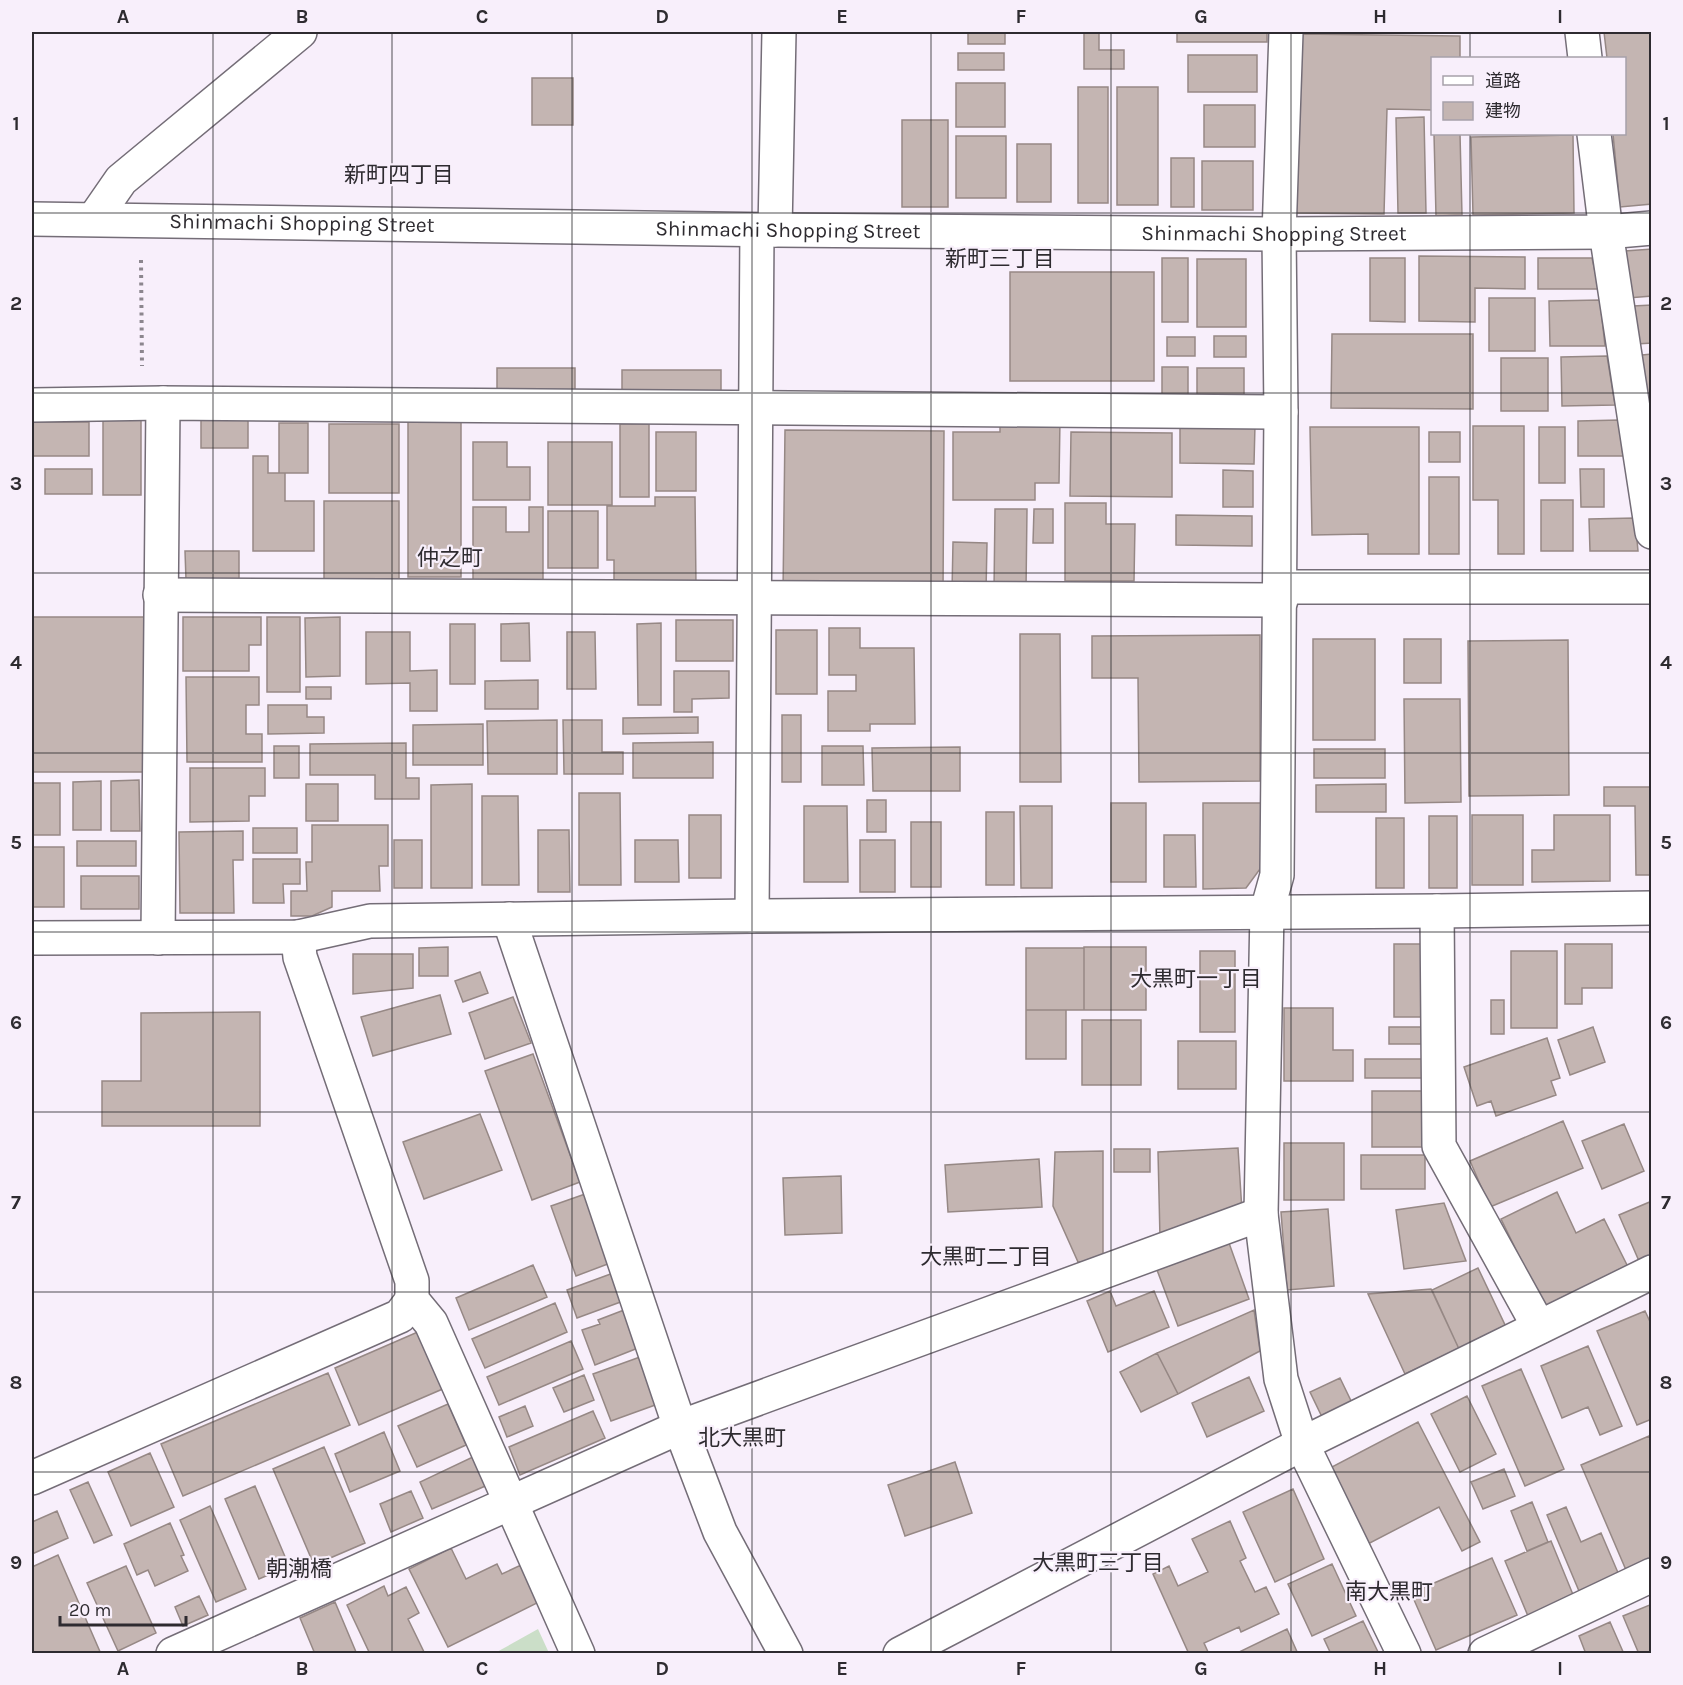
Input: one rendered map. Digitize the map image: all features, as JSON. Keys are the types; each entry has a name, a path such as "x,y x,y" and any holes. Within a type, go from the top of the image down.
{"street":[{"path":"94,219 121,180 300,32"},
{"path":"752,916 754,408 779,32"},
{"path":"1286,32 1279,234 1281,594 1277,875 1267,911 1261,1214 1281,1379 1302,1444 1404,1653"},
{"path":"1582,32 1586,57"},
{"path":"1594,135 1606,232 1652,532"},
{"name":"Shinmachi Shopping Street","path":"32,219 766,230 1279,234 1606,232 1652,228"},
{"path":"32,405 153,403 1281,412"},
{"path":"153,403 160,595 158,938"},
{"path":"160,595 754,598 1281,594 1652,587"},
{"path":"32,938 298,937 370,921 1652,908"},
{"path":"1437,911 1439,1146 1539,1327"},
{"path":"509,919 680,1427 720,1532 786,1653"},
{"path":"32,1478 400,1316 412,1300 412,1281 300,957 298,937"},
{"path":"173,1653 680,1427 1261,1214"},
{"path":"900,1653 1302,1444 1652,1272"},
{"path":"412,1300 431,1323 578,1653"},
{"path":"1485,1653 1652,1575"}],"path":[{"path":"141,220 153,403"}],"green space":[{"path":"538,1629 549,1653 495,1653"}],"building":[{"path":"968,32 1005,32 1005,44 968,44"},
{"path":"1084,32 1099,32 1099,50 1124,50 1124,69 1084,69"},
{"path":"1177,32 1267,32 1267,42 1177,42"},
{"path":"1604,32 1652,32 1652,204 1620,207 1613,135 1626,135 1626,57 1607,57"},
{"path":"1299,34 1460,36 1460,57 1431,57 1431,110 1387,109 1384,214 1295,213"},
{"path":"958,53 1004,53 1004,70 958,70"},
{"path":"1188,55 1257,55 1257,92 1188,92"},
{"path":"532,78 573,78 573,125 532,125"},
{"path":"956,83 1005,83 1005,127 956,127"},
{"path":"1078,87 1108,87 1108,203 1078,203"},
{"path":"1117,87 1158,87 1158,205 1117,205"},
{"path":"1204,105 1255,105 1255,147 1204,147"},
{"path":"1424,117 1426,213 1398,213 1396,118"},
{"path":"902,120 948,120 948,207 902,207"},
{"path":"1434,135 1460,135 1462,215 1436,216"},
{"path":"1573,135 1574,213 1473,215 1471,137"},
{"path":"956,136 1006,136 1006,198 956,198"},
{"path":"1017,144 1051,144 1051,202 1017,202"},
{"path":"1171,158 1194,158 1194,207 1171,207"},
{"path":"1202,161 1253,161 1253,210 1202,210"},
{"path":"1652,249 1652,296 1628,298 1625,251"},
{"path":"1419,256 1525,257 1525,289 1475,288 1475,322 1419,321"},
{"path":"1162,258 1188,258 1188,322 1162,322"},
{"path":"1370,258 1405,258 1405,322 1370,321"},
{"path":"1538,258 1592,258 1599,289 1538,289"},
{"path":"1197,259 1246,259 1246,327 1197,327"},
{"path":"1010,272 1154,272 1154,381 1010,381"},
{"path":"1489,298 1535,298 1535,351 1489,351"},
{"path":"1600,300 1605,346 1550,346 1549,301"},
{"path":"1652,305 1652,343 1636,344 1633,306"},
{"path":"1332,334 1473,334 1473,409 1331,408"},
{"path":"1214,336 1246,336 1246,357 1214,357"},
{"path":"1167,337 1195,337 1195,356 1167,356"},
{"path":"1652,354 1652,407 1646,408 1642,355"},
{"path":"1607,356 1615,405 1562,406 1561,357"},
{"path":"1501,358 1548,358 1548,411 1501,411"},
{"path":"1162,367 1188,367 1188,396 1162,396"},
{"path":"497,368 575,368 575,395 497,395"},
{"path":"1197,368 1244,368 1244,402 1197,402"},
{"path":"622,370 721,370 721,395 622,395"},
{"path":"103,418 141,418 141,495 103,495"},
{"path":"201,418 248,418 248,448 201,448"},
{"path":"408,419 461,419 461,577 408,577"},
{"path":"1000,419 1060,419 1059,483 1035,483 1035,500 953,500 953,432 1000,432"},
{"path":"1619,420 1623,456 1578,456 1578,421"},
{"path":"32,422 89,422 89,456 32,456"},
{"path":"279,423 308,423 308,473 279,473"},
{"path":"329,424 399,424 399,493 329,493"},
{"path":"620,424 649,424 649,497 620,497"},
{"path":"1180,425 1255,425 1254,464 1180,463"},
{"path":"1473,426 1524,426 1524,554 1498,554 1498,500 1473,500"},
{"path":"1310,427 1419,427 1419,554 1368,554 1368,534 1312,535"},
{"path":"1539,427 1565,427 1565,483 1539,483"},
{"path":"785,430 944,431 943,593 783,592"},
{"path":"656,432 696,432 696,491 656,491"},
{"path":"1071,432 1172,433 1172,497 1070,496"},
{"path":"1429,432 1460,432 1460,462 1429,462"},
{"path":"473,442 507,442 507,467 530,467 530,500 473,500"},
{"path":"548,442 612,442 612,505 548,505"},
{"path":"253,456 268,456 268,473 285,473 285,501 314,501 314,551 253,551"},
{"path":"45,469 92,469 92,494 45,494"},
{"path":"1580,469 1604,469 1604,507 1581,507"},
{"path":"1223,470 1253,471 1253,507 1223,507"},
{"path":"1429,477 1459,477 1459,554 1429,554"},
{"path":"655,497 695,497 696,586 614,586 614,560 607,560 607,506 655,506"},
{"path":"1541,500 1573,500 1573,551 1541,551"},
{"path":"324,501 399,501 399,581 324,581"},
{"path":"1065,503 1106,503 1106,524 1135,524 1134,581 1065,581"},
{"path":"473,507 506,507 506,532 529,532 529,507 543,507 543,584 473,584"},
{"path":"995,509 1027,509 1026,591 994,591"},
{"path":"1034,509 1053,509 1053,543 1033,543"},
{"path":"548,511 598,511 598,568 548,568"},
{"path":"1176,515 1252,516 1252,546 1176,545"},
{"path":"1635,518 1638,551 1590,551 1589,519"},
{"path":"953,542 987,543 986,591 952,591"},
{"path":"185,551 239,551 239,580 186,580"},
{"path":"32,617 144,617 144,772 32,772"},
{"path":"183,617 261,617 261,645 249,645 249,671 183,671"},
{"path":"267,617 300,617 300,692 267,692"},
{"path":"340,617 340,676 306,677 305,618"},
{"path":"676,620 733,620 733,661 676,661"},
{"path":"529,623 530,661 501,661 501,624"},
{"path":"661,623 661,705 638,705 637,624"},
{"path":"450,624 475,624 475,684 450,684"},
{"path":"829,628 860,628 860,648 914,648 915,724 870,724 870,731 828,731 828,691 856,691 856,675 829,675"},
{"path":"776,630 817,630 817,694 776,694"},
{"path":"366,632 410,632 410,671 437,670 437,711 410,711 410,683 366,684"},
{"path":"567,632 595,632 596,689 567,689"},
{"path":"1020,634 1060,634 1061,782 1020,782"},
{"path":"1260,635 1260,781 1139,782 1138,678 1092,678 1092,636"},
{"path":"1313,639 1375,639 1375,740 1313,740"},
{"path":"1404,639 1441,639 1441,683 1404,683"},
{"path":"1568,640 1569,795 1469,796 1468,641"},
{"path":"674,671 729,671 729,698 692,699 692,712 674,712"},
{"path":"186,677 259,677 259,705 246,705 246,734 262,734 262,762 187,762"},
{"path":"538,680 538,709 485,709 485,681"},
{"path":"306,687 331,687 331,699 306,699"},
{"path":"1404,699 1460,699 1461,802 1405,803"},
{"path":"268,705 307,705 307,717 324,717 324,733 268,734"},
{"path":"782,715 801,715 801,782 782,782"},
{"path":"698,717 698,733 623,734 623,718"},
{"path":"557,720 557,774 488,774 487,721"},
{"path":"563,720 602,720 602,752 623,752 623,774 564,774"},
{"path":"483,724 483,765 413,765 413,725"},
{"path":"713,742 713,778 633,778 633,743"},
{"path":"406,743 406,778 419,778 419,799 375,799 375,775 310,775 310,744"},
{"path":"274,746 299,746 299,778 274,778"},
{"path":"822,746 863,746 864,785 822,785"},
{"path":"960,747 960,791 873,791 872,748"},
{"path":"1314,749 1385,749 1385,778 1314,778"},
{"path":"190,768 265,768 265,796 249,796 249,821 190,822"},
{"path":"139,780 140,831 111,831 111,781"},
{"path":"101,781 101,830 73,830 73,782"},
{"path":"32,783 60,783 60,835 32,835"},
{"path":"306,784 338,784 338,821 306,821"},
{"path":"472,784 472,888 431,888 431,785"},
{"path":"1386,784 1386,812 1316,812 1316,785"},
{"path":"1604,787 1652,787 1652,875 1636,875 1635,806 1604,806"},
{"path":"579,793 620,793 621,885 579,885"},
{"path":"482,796 518,796 519,885 482,885"},
{"path":"867,800 886,800 886,832 867,832"},
{"path":"1111,803 1146,803 1146,882 1111,882"},
{"path":"1203,803 1263,803 1263,865 1246,888 1203,889"},
{"path":"804,806 847,806 848,882 804,882"},
{"path":"1020,806 1052,806 1052,888 1021,888"},
{"path":"986,812 1014,812 1014,885 986,885"},
{"path":"689,815 721,815 721,878 689,878"},
{"path":"1472,815 1523,815 1523,885 1472,885"},
{"path":"1554,815 1610,815 1610,881 1532,882 1532,850 1554,850"},
{"path":"1429,816 1457,816 1457,888 1429,888"},
{"path":"1376,818 1404,818 1404,888 1376,888"},
{"path":"911,822 941,822 941,887 911,887"},
{"path":"312,825 388,825 388,866 379,866 380,891 332,891 332,907 312,916 291,916 291,891 307,891 306,862 312,862"},
{"path":"253,828 297,828 297,853 253,853"},
{"path":"538,830 569,830 570,892 538,892"},
{"path":"243,831 243,860 233,860 234,913 180,913 179,832"},
{"path":"1164,835 1195,835 1196,887 1164,887"},
{"path":"394,840 422,840 422,888 394,888"},
{"path":"635,840 678,840 679,882 635,882"},
{"path":"860,840 895,840 895,892 860,892"},
{"path":"77,841 136,841 136,866 77,866"},
{"path":"33,847 64,847 64,907 33,907"},
{"path":"253,859 300,859 300,884 283,884 284,903 253,903"},
{"path":"81,876 139,876 139,909 81,909"},
{"path":"1394,944 1428,944 1428,1017 1394,1017"},
{"path":"1565,944 1612,944 1612,988 1582,988 1582,1004 1565,1004"},
{"path":"448,947 448,976 419,976 419,948"},
{"path":"1084,947 1146,947 1146,1010 1084,1010"},
{"path":"1026,948 1084,948 1084,1010 1026,1010"},
{"path":"1200,951 1235,951 1235,1032 1200,1032"},
{"path":"1511,951 1557,951 1557,1028 1511,1028"},
{"path":"353,954 413,954 413,988 353,994"},
{"path":"480,972 488,993 463,1002 455,981"},
{"path":"440,995 451,1034 373,1056 361,1017"},
{"path":"513,997 531,1043 485,1059 469,1013"},
{"path":"1491,1000 1504,1000 1504,1034 1491,1034"},
{"path":"1284,1008 1333,1008 1333,1050 1353,1050 1353,1081 1284,1081"},
{"path":"1026,1010 1066,1010 1066,1059 1026,1059"},
{"path":"260,1012 260,1126 102,1126 102,1081 141,1081 141,1013"},
{"path":"1082,1020 1141,1020 1141,1085 1082,1085"},
{"path":"1389,1027 1427,1027 1427,1044 1389,1044"},
{"path":"1593,1027 1605,1062 1570,1075 1558,1040"},
{"path":"1547,1038 1560,1078 1551,1081 1556,1095 1496,1116 1491,1101 1477,1106 1464,1067"},
{"path":"1178,1041 1236,1041 1236,1089 1178,1089"},
{"path":"533,1054 580,1182 532,1200 485,1071"},
{"path":"1365,1059 1429,1059 1429,1078 1365,1078"},
{"path":"1372,1091 1422,1091 1422,1147 1372,1147"},
{"path":"480,1114 502,1170 424,1199 403,1142"},
{"path":"1563,1121 1583,1168 1490,1207 1470,1161"},
{"path":"1624,1124 1644,1171 1602,1189 1582,1141"},
{"path":"1284,1143 1344,1143 1344,1200 1284,1200"},
{"path":"1238,1148 1242,1211 1160,1238 1158,1152"},
{"path":"1114,1149 1150,1149 1150,1172 1114,1172"},
{"path":"1103,1151 1103,1262 1078,1262 1053,1206 1055,1152"},
{"path":"1361,1155 1425,1155 1425,1189 1361,1189"},
{"path":"1039,1159 1042,1207 948,1212 945,1165"},
{"path":"841,1176 842,1233 785,1235 783,1178"},
{"path":"1557,1192 1576,1233 1604,1219 1628,1267 1544,1307 1501,1219"},
{"path":"588,1193 613,1262 576,1276 551,1206"},
{"path":"1652,1201 1652,1256 1639,1261 1619,1215"},
{"path":"1444,1203 1466,1261 1404,1269 1396,1210"},
{"path":"1328,1209 1334,1286 1287,1290 1281,1212"},
{"path":"1229,1243 1249,1299 1178,1326 1157,1270"},
{"path":"533,1265 547,1297 469,1330 456,1298"},
{"path":"1478,1268 1506,1327 1459,1349 1432,1290"},
{"path":"616,1272 626,1300 577,1318 567,1290"},
{"path":"1431,1289 1459,1349 1405,1374 1368,1294"},
{"path":"1110,1291 1116,1306 1154,1291 1169,1327 1108,1352 1087,1301"},
{"path":"555,1303 567,1332 485,1368 472,1339"},
{"path":"624,1310 638,1348 595,1365 582,1330 600,1324 598,1320"},
{"path":"1254,1310 1260,1351 1178,1394 1157,1353"},
{"path":"1645,1311 1652,1326 1652,1419 1637,1425 1597,1331"},
{"path":"420,1331 445,1388 359,1425 335,1368"},
{"path":"571,1341 583,1369 499,1405 487,1377"},
{"path":"1588,1346 1622,1426 1600,1435 1588,1407 1562,1418 1541,1366"},
{"path":"1157,1353 1178,1394 1141,1412 1120,1372"},
{"path":"640,1357 658,1404 611,1421 593,1374"},
{"path":"1521,1369 1564,1469 1525,1486 1482,1386"},
{"path":"328,1373 350,1425 183,1496 161,1444"},
{"path":"584,1375 594,1400 564,1412 553,1388"},
{"path":"1249,1377 1264,1411 1207,1437 1192,1403"},
{"path":"1340,1378 1353,1405 1323,1419 1310,1392"},
{"path":"1467,1396 1496,1454 1460,1472 1431,1414"},
{"path":"448,1404 466,1445 417,1467 398,1426"},
{"path":"525,1406 533,1426 507,1437 499,1417"},
{"path":"593,1411 605,1438 520,1475 509,1447"},
{"path":"1418,1422 1480,1542 1462,1551 1439,1507 1366,1545 1328,1469"},
{"path":"384,1432 400,1471 350,1492 335,1454"},
{"path":"1649,1436 1652,1443 1652,1559 1626,1570 1581,1465"},
{"path":"324,1447 365,1543 314,1565 273,1469"},
{"path":"150,1453 174,1507 131,1526 108,1472"},
{"path":"477,1455 490,1484 432,1509 420,1482"},
{"path":"955,1462 972,1513 905,1536 888,1485"},
{"path":"1504,1469 1515,1496 1483,1509 1471,1482"},
{"path":"88,1482 112,1535 94,1543 70,1490"},
{"path":"255,1486 289,1566 259,1579 225,1499"},
{"path":"1293,1489 1324,1559 1275,1582 1243,1512"},
{"path":"411,1491 423,1518 391,1532 380,1504"},
{"path":"1532,1502 1548,1542 1527,1551 1511,1511"},
{"path":"210,1506 246,1589 216,1602 180,1520"},
{"path":"1566,1507 1581,1542 1601,1533 1619,1575 1579,1591 1547,1515"},
{"path":"57,1511 68,1538 32,1554 32,1522"},
{"path":"1230,1521 1246,1558 1240,1561 1255,1592 1266,1587 1279,1614 1241,1632 1239,1627 1204,1643 1208,1652 1204,1654 1189,1654 1153,1574 1169,1566 1178,1586 1208,1572 1192,1539"},
{"path":"170,1523 184,1555 181,1556 188,1571 155,1586 148,1570 137,1575 124,1544"},
{"path":"1551,1541 1574,1597 1528,1616 1505,1561"},
{"path":"451,1548 466,1579 497,1564 502,1574 521,1565 539,1602 448,1647 409,1569"},
{"path":"58,1555 101,1654 32,1654 32,1567"},
{"path":"1492,1558 1517,1615 1436,1650 1411,1593"},
{"path":"1332,1564 1356,1616 1312,1636 1288,1584"},
{"path":"126,1566 156,1633 118,1651 87,1583"},
{"path":"384,1586 388,1596 406,1587 419,1613 408,1619 425,1654 370,1654 347,1605"},
{"path":"199,1596 208,1615 183,1626 175,1607"},
{"path":"335,1602 356,1652 353,1654 315,1654 300,1618"},
{"path":"1652,1604 1652,1654 1639,1654 1623,1616"},
{"path":"1363,1621 1379,1654 1331,1654 1324,1639"},
{"path":"1610,1622 1624,1654 1586,1654 1579,1636"},
{"path":"1287,1629 1298,1654 1240,1654 1239,1652"}],"district":[{"name":"新町四丁目","path":"399,174"},
{"name":"新町三丁目","path":"1000,258"},
{"name":"仲之町","path":"450,557"},
{"name":"大黒町一丁目","path":"1196,978"},
{"name":"大黒町二丁目","path":"986,1256"},
{"name":"北大黒町","path":"742,1437"},
{"name":"大黒町三丁目","path":"1098,1562"},
{"name":"朝潮橋","path":"299,1568"},
{"name":"南大黒町","path":"1389,1591"}]}
